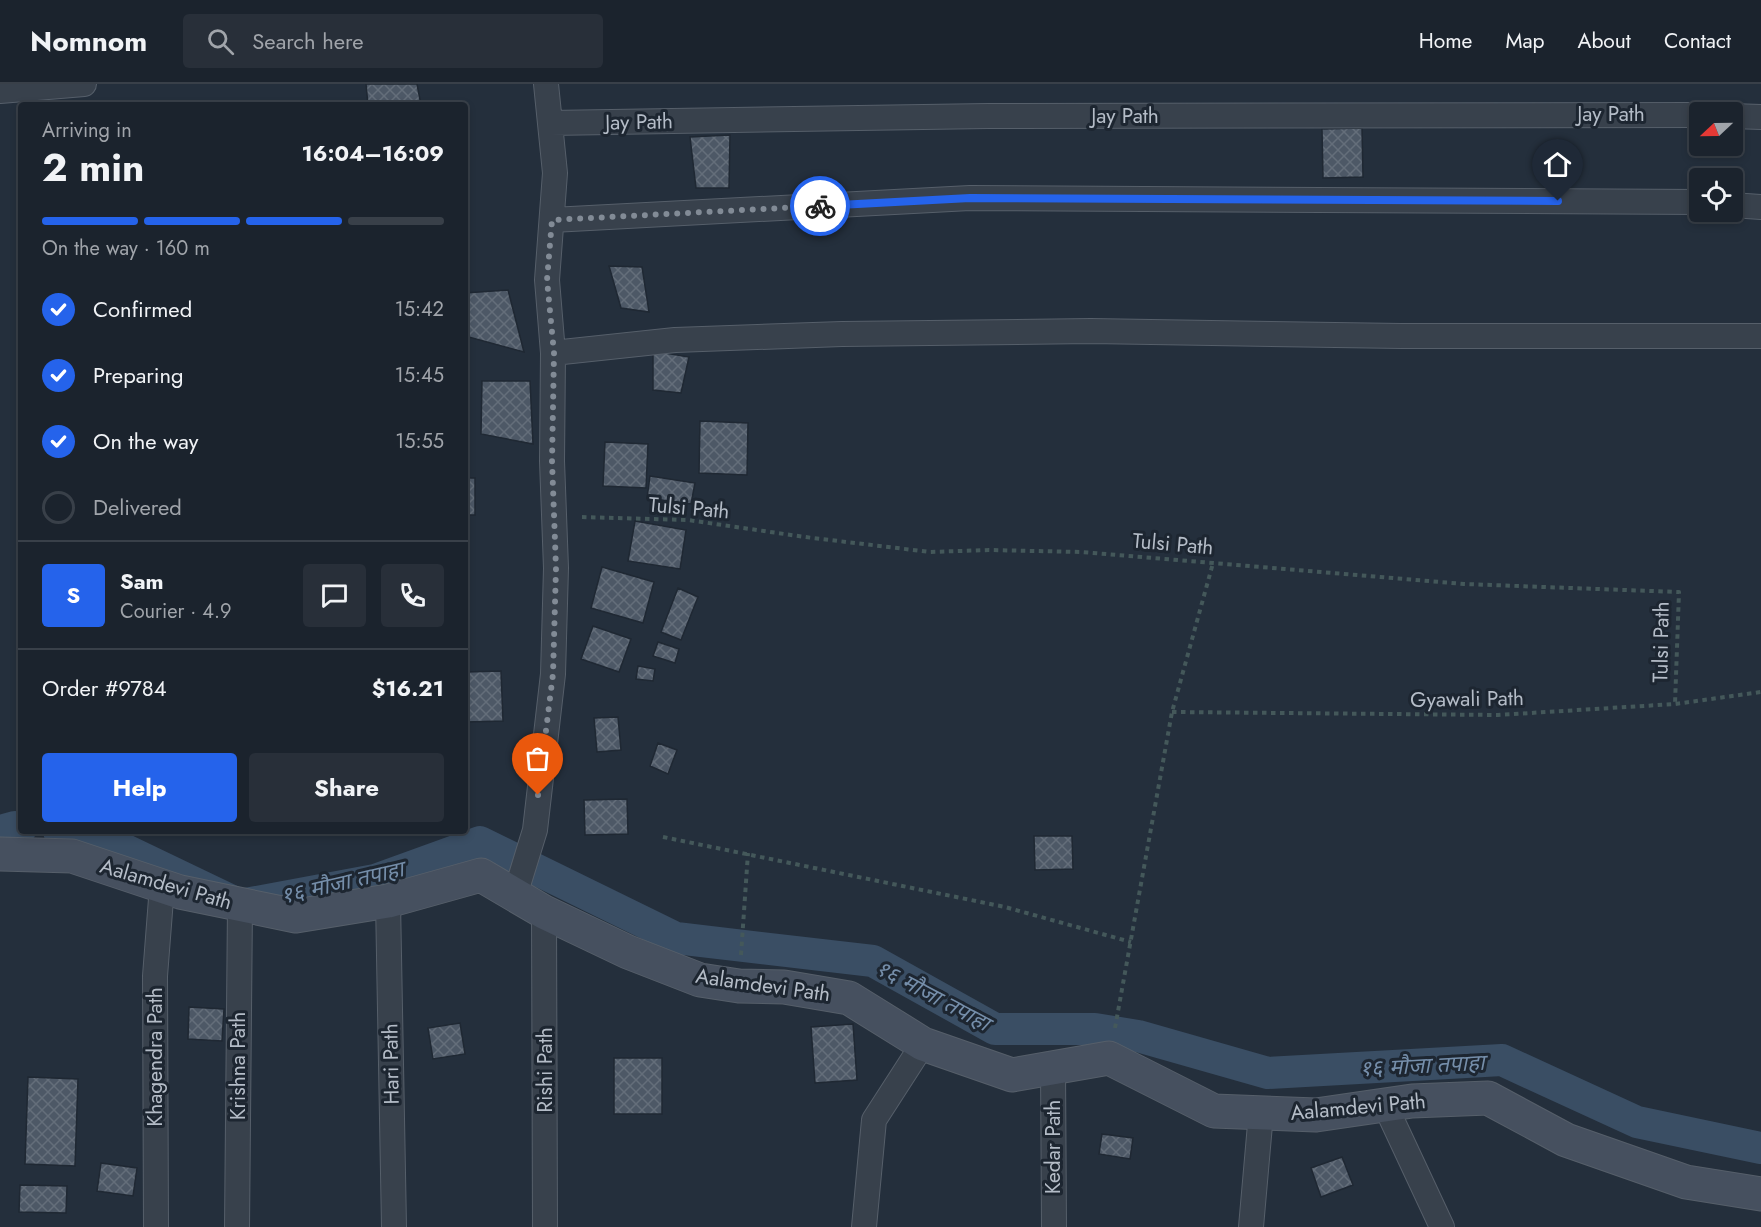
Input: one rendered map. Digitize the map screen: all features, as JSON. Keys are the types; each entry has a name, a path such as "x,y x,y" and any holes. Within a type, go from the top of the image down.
{"street":[{"path":"0,91 84,84"},
{"path":"514,895 535,830 553,674 556,568 552,461 554,353 547,280 555,173 546,84"},
{"name":"Jay Path","path":"550,123 988,116 1689,115"},
{"path":"1743,116 1761,117"},
{"path":"552,220 970,198 1689,202"},
{"path":"1743,206 1761,207"},
{"path":"554,353 675,340 842,334 1091,331 1401,336 1761,336"},
{"name":"Aalamdevi Path","path":"0,854 72,856 180,892 296,916 388,900 481,875 544,912 628,952 700,980 739,986 784,987 849,998 922,1044 1012,1075 1109,1058 1214,1111 1316,1115 1412,1101 1488,1098 1566,1140 1686,1182 1761,1194"},
{"name":"Khagendra Path","path":"156,1227 155,976 162,886"},
{"name":"Hari Path","path":"388,900 394,1227"},
{"name":"Krishna Path","path":"237,1227 240,905"},
{"name":"Rishi Path","path":"544,912 545,1227"},
{"path":"864,1227 874,1120 922,1044"},
{"name":"Kedar Path","path":"1053,1068 1054,1227"},
{"path":"1384,1105 1442,1227"},
{"path":"1251,1227 1261,1113"}],"path":[{"name":"Tulsi Path","path":"554,516 688,520 930,552 989,550 1082,552 1464,584 1679,592 1675,704"},
{"path":"1109,1058 1172,712 1213,563"},
{"name":"Gyawali Path","path":"1172,712 1498,715 1675,704 1761,692"},
{"path":"663,837 1005,907 1131,942"},
{"path":"739,986 748,853"}],"building":[{"path":"366,84 417,84 420,102 368,102"},
{"path":"1362,128 1363,177 1323,178 1322,129"},
{"path":"730,135 729,188 696,188 690,137"},
{"path":"609,266 642,267 649,312 621,308"},
{"path":"508,290 524,352 468,337 468,293"},
{"path":"653,351 689,357 681,393 653,390"},
{"path":"482,381 530,381 533,444 481,434"},
{"path":"700,421 748,423 747,475 699,473"},
{"path":"605,442 648,444 646,488 603,486"},
{"path":"650,476 695,483 691,504 647,498"},
{"path":"468,478 475,478 475,515 468,515"},
{"path":"635,521 686,530 680,569 628,561"},
{"path":"602,567 654,582 643,623 591,608"},
{"path":"678,588 698,597 681,640 661,632"},
{"path":"593,626 631,639 619,672 581,659"},
{"path":"658,642 679,649 675,663 653,656"},
{"path":"638,666 655,669 653,681 636,679"},
{"path":"501,671 503,721 468,722 468,672"},
{"path":"618,717 621,750 597,752 594,718"},
{"path":"658,743 677,750 668,774 650,766"},
{"path":"627,799 628,834 585,835 584,800"},
{"path":"1034,836 1072,836 1073,869 1035,870"},
{"path":"189,1007 224,1009 222,1041 188,1039"},
{"path":"460,1023 465,1054 433,1059 428,1028"},
{"path":"853,1024 857,1080 815,1083 811,1027"},
{"path":"614,1058 662,1058 662,1114 614,1114"},
{"path":"28,1077 78,1079 75,1166 25,1164"},
{"path":"1102,1134 1133,1138 1130,1159 1099,1154"},
{"path":"1342,1157 1353,1185 1321,1197 1311,1168"},
{"path":"101,1163 137,1168 133,1196 97,1191"},
{"path":"20,1185 67,1186 66,1213 19,1212"}],"waterway":[{"name":"१६ मौजा तपाहा","path":"0,831 18,828"},
{"name":"१६ मौजा तपाहा","path":"92,834 240,905 375,880 480,842 676,938 873,961 995,1029 1095,1029 1138,1036 1268,1073 1502,1060 1637,1122 1761,1148"}],"way so far":[{"path":"538,795 553,674 556,568 552,461 554,353 547,280 552,220 820,206"}],"route":[{"path":"820,206 970,198 1558,201"}]}
